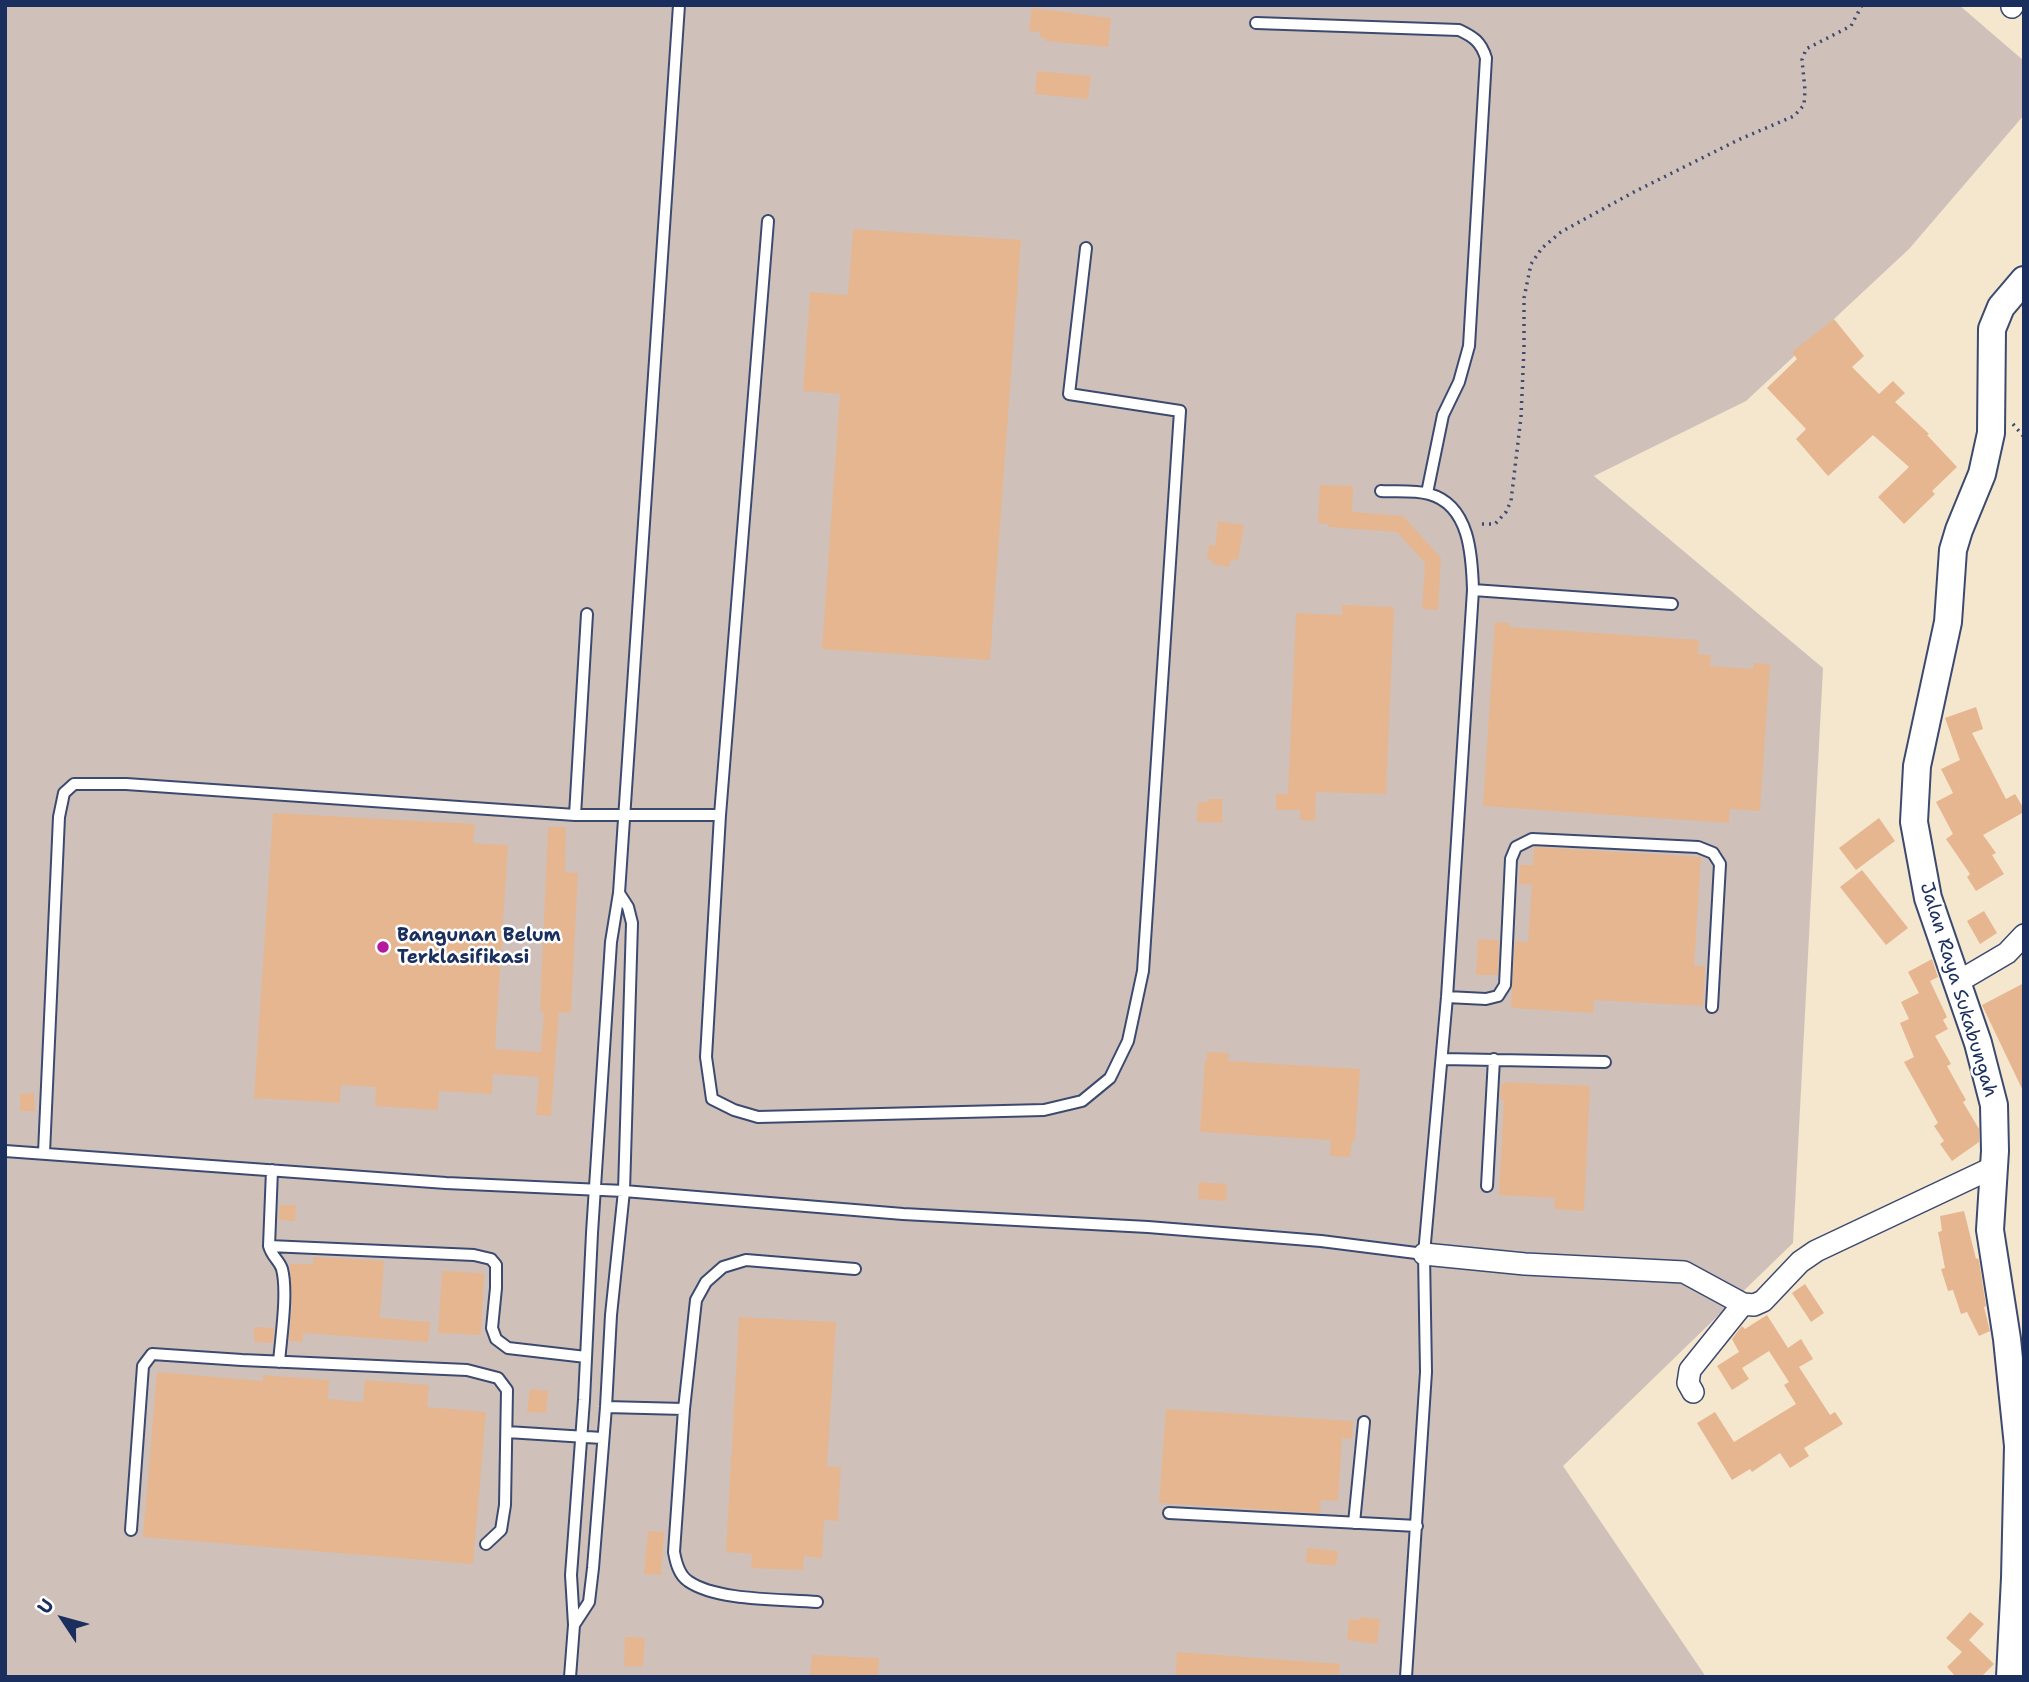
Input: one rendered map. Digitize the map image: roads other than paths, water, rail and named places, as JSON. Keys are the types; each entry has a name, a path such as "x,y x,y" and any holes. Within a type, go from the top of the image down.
{"street":[{"name":"Jalan Raya Sukabungah","path":"2010,1677 2020,1577 2021,1497 2011,1367 1990,1230 1994,1105 1992,1090 1922,874 1914,822 1917,766 1948,622 1953,550 1982,474 1991,433 1992,329 2001,307 2024,280"},
{"path":"1956,983 2007,953 2024,935"},
{"path":"1424,1254 1525,1264 1684,1272 1743,1304 1754,1305 1763,1301 1800,1262 1816,1251 1994,1167"},
{"path":"1693,1392 1688,1383 1690,1370 1743,1304"}],"lane":[{"path":"570,1677 574,1625 571,1575 594,1190 611,942 619,893 679,5"},
{"path":"1256,23 1460,30 1475,37 1482,45 1486,58 1469,346 1463,371 1443,415 1427,494"},
{"path":"768,221 720,815 706,1057 712,1098 734,1110 758,1117 1044,1111 1082,1101 1110,1078 1128,1041 1143,971 1180,411 1069,394 1087,248"},
{"path":"1381,491 1427,494 1444,499 1464,527 1471,550 1473,590 1447,997 1424,1254 1426,1372 1406,1677"},
{"path":"1473,590 1672,604"},
{"path":"575,816 587,614"},
{"path":"44,1153 59,817 64,793 74,784 126,784 575,816 720,815"},
{"path":"1447,997 1486,999 1498,996 1505,985 1511,859 1516,847 1532,839 1698,847 1713,853 1720,864 1712,1007"},
{"path":"574,1625 589,1602 611,1315 624,1191 632,923 628,907 619,893"},
{"path":"1442,1059 1605,1062"},
{"path":"1488,1186 1494,1059"},
{"path":"5,1151 446,1183 624,1191 903,1214 1148,1227 1321,1241 1424,1254"},
{"path":"272,1170 269,1246 271,1255 281,1265 284,1282 279,1362"},
{"path":"269,1246 474,1255 491,1259 496,1265 492,1328 496,1339 508,1348 586,1356"},
{"path":"817,1602 712,1593 686,1580 677,1565 674,1552 684,1409 696,1300 706,1282 723,1266 746,1260 855,1269"},
{"path":"131,1530 143,1366 152,1354 467,1370 498,1378 507,1390 505,1505 501,1530 486,1544"},
{"path":"606,1407 684,1409"},
{"path":"1354,1523 1364,1422"},
{"path":"507,1432 602,1438"},
{"path":"1169,1513 1417,1526"}],"place":[{"name":"Bangunan Belum Terklasifikasi","path":"383,947"}]}
